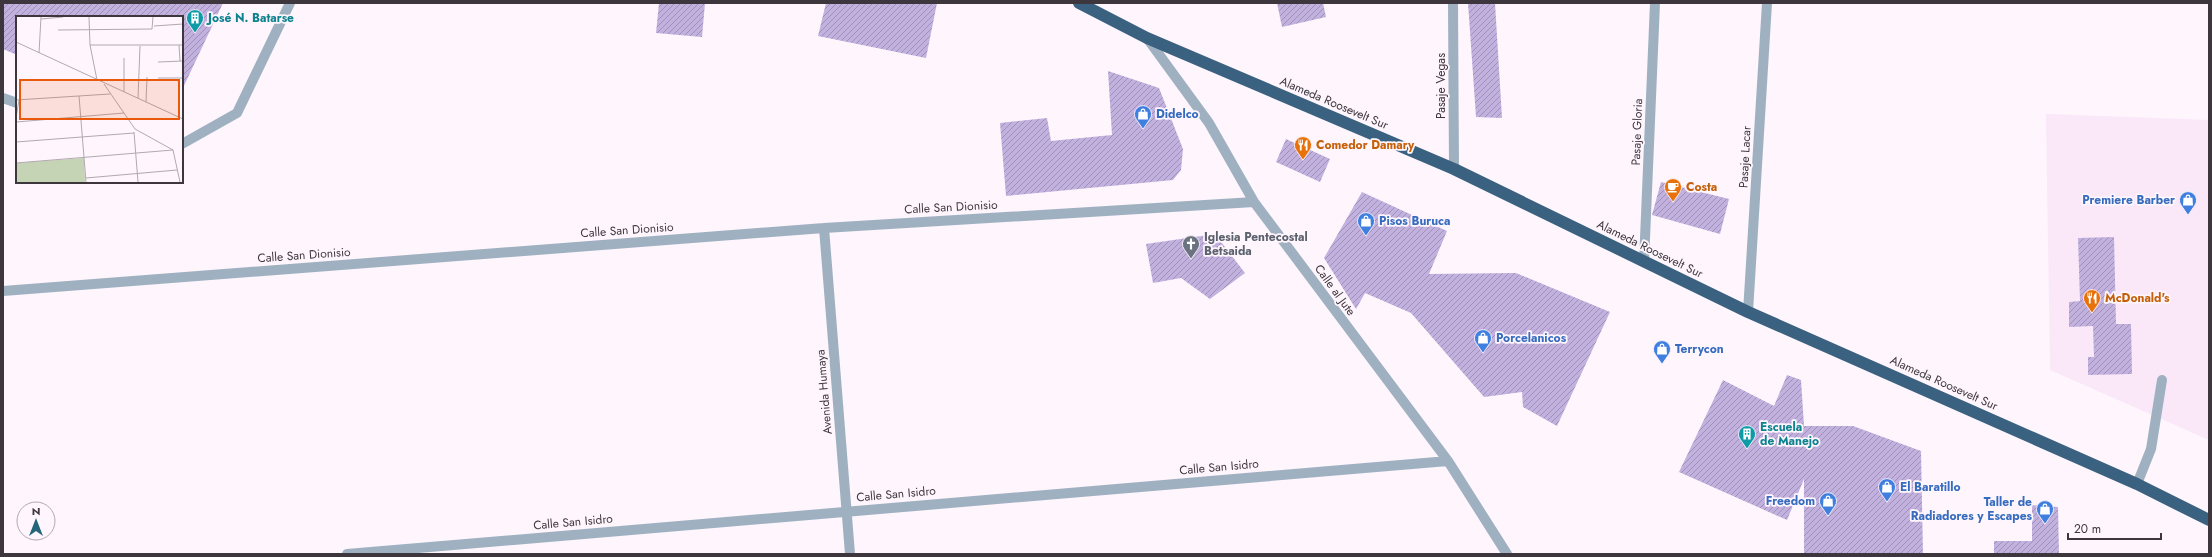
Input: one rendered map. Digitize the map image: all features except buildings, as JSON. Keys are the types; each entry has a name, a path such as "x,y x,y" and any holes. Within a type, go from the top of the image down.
{"highway":[{"name":"Alameda Roosevelt Sur","path":"1079,3 1147,38 1454,169 1748,312 2137,484 2209,520"}],"street":[{"path":"183,143 237,112 290,3"},
{"name":"Pasaje Vegas","path":"1453,3 1454,169"},
{"name":"Pasaje Gloria","path":"1644,262 1655,3"},
{"name":"Pasaje Lacar","path":"1748,312 1767,3"},
{"name":"Calle al Jute","path":"1147,38 1209,123 1254,202 1448,461 1507,554"},
{"path":"3,98 16,104"},
{"name":"Calle San Dionisio","path":"3,290 824,228 1254,202"},
{"name":"Avenida Humaya","path":"824,228 850,554"},
{"path":"2137,484 2151,449 2162,380"},
{"name":"Calle San Isidro","path":"347,554 1448,461"}],"shaded area":[{"path":"2046,114 2209,120 2209,440 2050,370"}],"place":[{"name":"José N. Batarse","path":"195,33"},
{"name":"Didelco","path":"1143,129"},
{"name":"Comedor Damary","path":"1303,160"},
{"name":"Costa","path":"1673,202"},
{"name":"Premiere Barber","path":"2188,215"},
{"name":"Pisos Buruca","path":"1366,236"},
{"name":"Iglesia Pentecostal Betsaida","path":"1191,259"},
{"name":"McDonald's","path":"2092,313"},
{"name":"Porcelanicos","path":"1483,353"},
{"name":"Terrycon","path":"1662,364"},
{"name":"Escuela de Manejo","path":"1747,449"},
{"name":"El Baratillo","path":"1887,502"},
{"name":"Freedom","path":"1828,516"},
{"name":"Taller de Radiadores y Escapes","path":"2045,524"}]}
